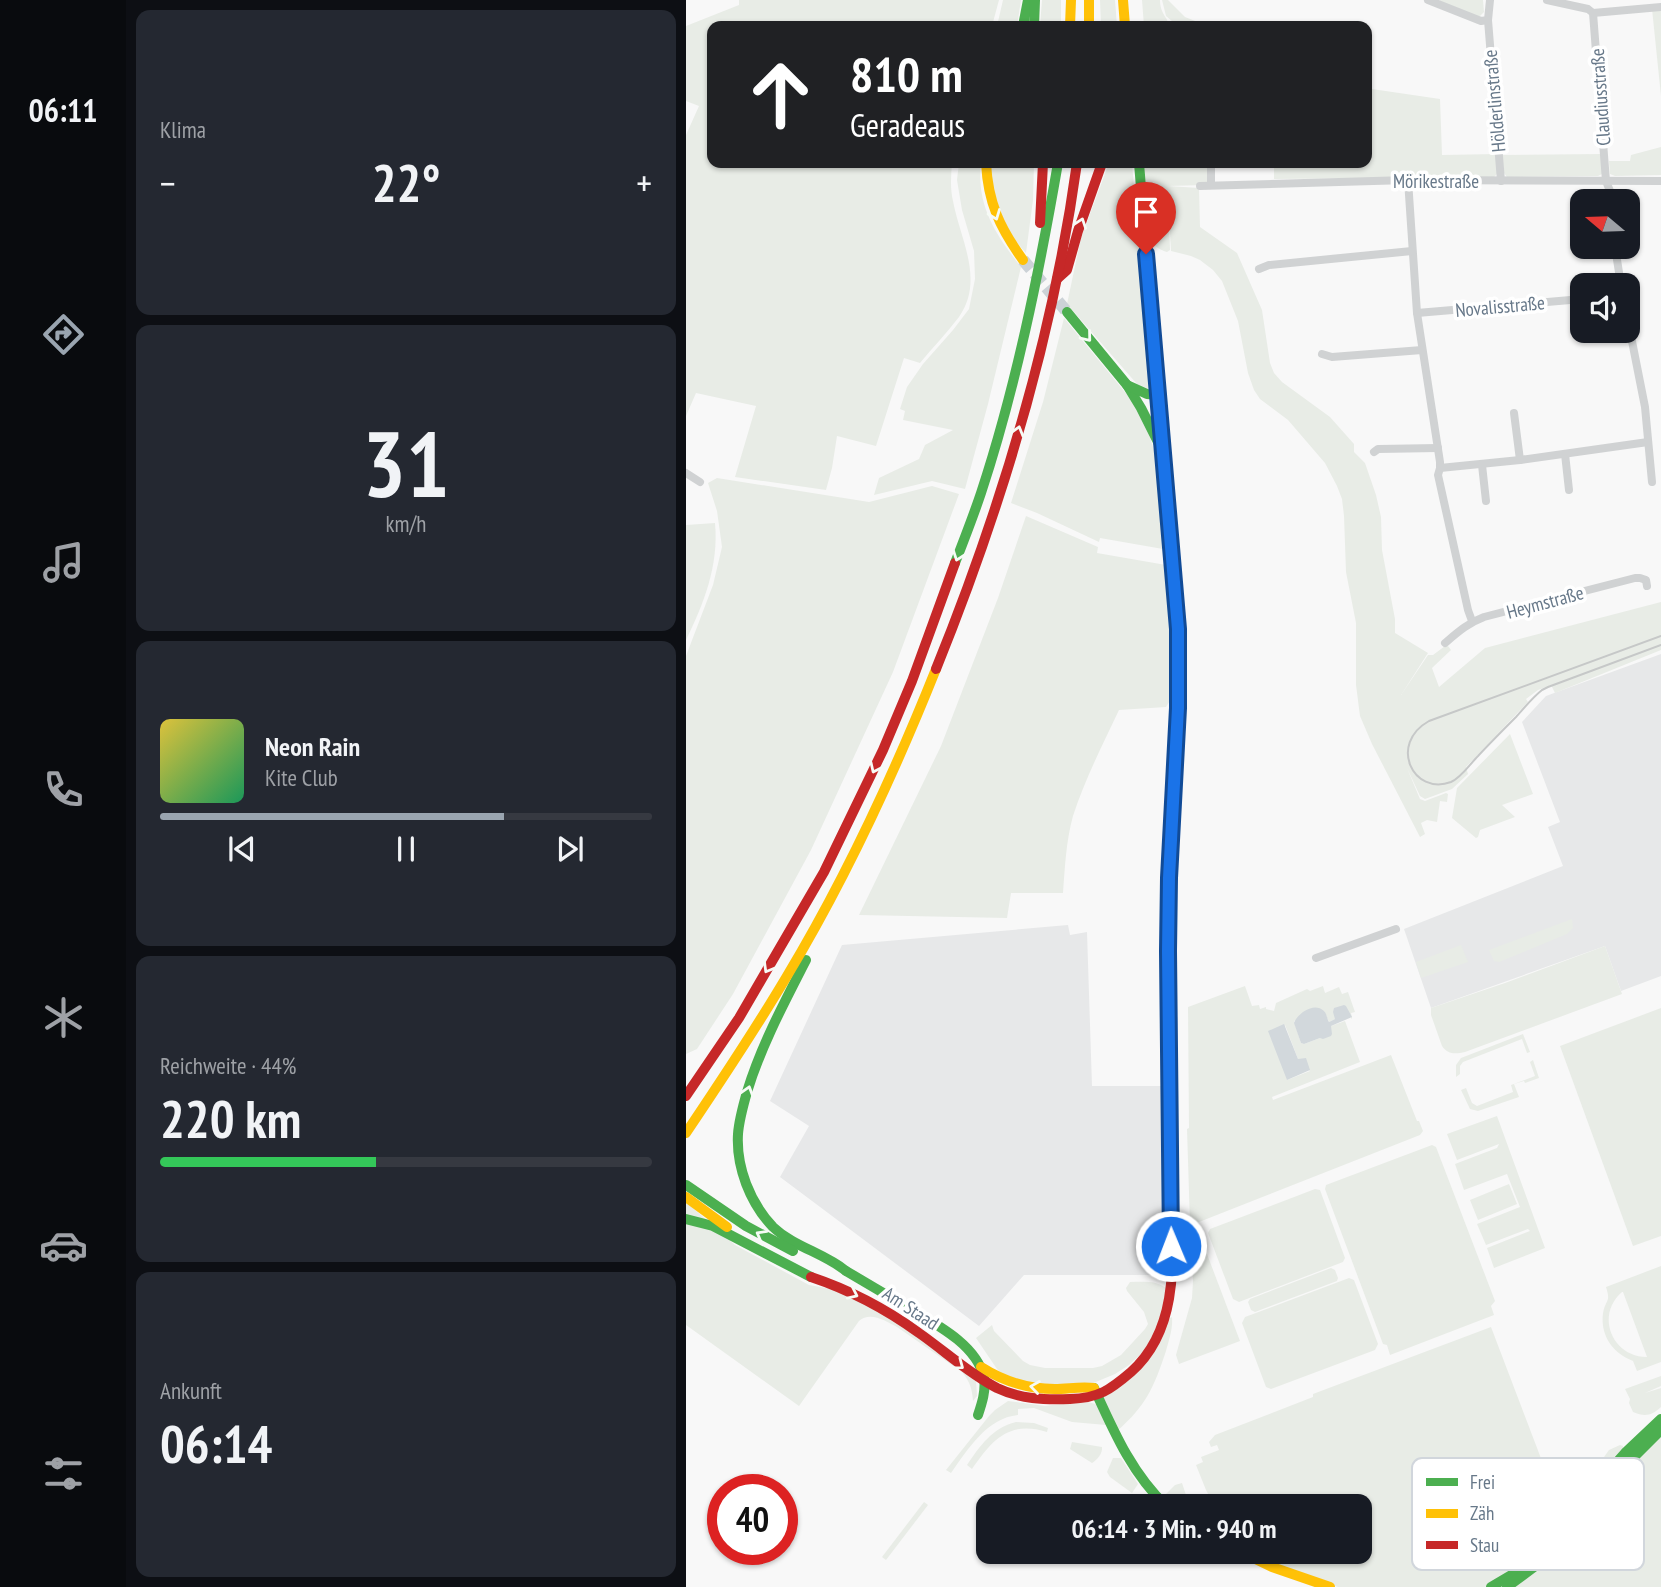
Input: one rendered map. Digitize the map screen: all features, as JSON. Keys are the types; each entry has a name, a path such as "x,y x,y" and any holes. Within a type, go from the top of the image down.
{"main road":[{"path":"1024,21 1028,0"},
{"path":"1034,21 1035,0"},
{"path":"1070,21 1071,0"},
{"path":"1089,0 1089,21"},
{"path":"1123,0 1125,21"},
{"path":"986,168 993,213 1009,242 1023,260"},
{"path":"1028,318 1029,290 1040,223 1043,168"},
{"path":"686,1096 739,1018 824,872 883,750 921,657 981,492 1006,408 1045,240 1057,168"},
{"path":"686,1133 766,1012 839,882 870,822 930,687 965,595 1024,411 1056,280 1076,168"},
{"path":"1056,280 1068,270 1078,231 1100,168"},
{"path":"1097,1396 1123,1381 1145,1356 1160,1334 1171,1296 1174,998 1169,878 1178,708 1178,629 1139,168"},
{"path":"1067,312 1127,385 1163,452"},
{"path":"1127,385 1147,394 1158,395"},
{"path":"839,882 828,917 778,1013 761,1053 748,1088 737,1137 742,1177 758,1209 782,1235 831,1260 846,1271"},
{"path":"686,1185 771,1240 827,1266 846,1271"},
{"path":"686,1197 744,1241"},
{"path":"686,1219 713,1226 744,1241"},
{"name":"Am Staad","path":"744,1241 811,1277 828,1282 894,1315 972,1374 999,1389 1028,1399 1058,1401 1097,1396"},
{"name":"Am Staad","path":"846,1271 941,1328 962,1343 976,1358 985,1382 985,1396 978,1415"},
{"name":"Am Staad","path":"981,1367 1001,1378 1033,1388 1082,1387 1097,1396"},
{"path":"1097,1396 1119,1376 1126,1376"},
{"path":"1097,1396 1130,1463 1155,1494"},
{"path":"1621,1458 1661,1419"},
{"path":"1633,1458 1661,1430"},
{"path":"1266,1564 1329,1587"},
{"path":"1490,1587 1518,1570"},
{"path":"1507,1587 1530,1570"}],"street":[{"path":"1432,1 1481,21 1488,20 1490,0"},
{"path":"1547,0 1588,9 1593,13 1661,7"},
{"name":"Claudiusstraße","path":"1593,13 1606,181 1609,189"},
{"name":"Hölderlinstraße","path":"1488,20 1501,181"},
{"path":"1211,168 1211,185"},
{"path":"1408,180 1417,313 1438,448 1442,516 1472,621"},
{"name":"Mörikestraße","path":"1200,186 1408,180 1661,181"},
{"path":"1259,269 1269,265 1412,251"},
{"name":"Novalisstraße","path":"1417,313 1570,300"},
{"path":"1633,343 1645,407 1652,482"},
{"path":"1322,354 1332,357 1422,350"},
{"path":"1514,413 1520,460"},
{"path":"1440,468 1482,465 1648,442"},
{"path":"1374,452 1378,449 1438,448"},
{"path":"1565,454 1569,490"},
{"path":"1482,465 1486,501"},
{"path":"686,473 700,482"},
{"name":"Heymstraße","path":"1445,643 1472,621 1634,578 1646,580 1647,586"},
{"path":"1316,958 1396,929"}],"shaded area":[{"path":"739,0 999,0 993,21 707,21 707,168 952,168 952,196 970,274 966,303 959,317 920,363 904,358 876,446 837,436 826,490 735,477 756,406 696,393 686,416 686,135 699,106 686,101 686,26 739,5"},
{"path":"1003,0 1021,0 1018,21 998,21"},
{"path":"1042,0 1061,0 1061,21 1040,21"},
{"path":"1100,0 1115,0 1117,21 1101,21"},
{"path":"1142,0 1160,0 1167,21 1144,21"},
{"path":"1162,0 1168,0 1185,17 1195,21 1172,21 1166,16"},
{"path":"1439,0 1483,0 1484,12 1476,16"},
{"path":"1652,9 1661,9 1661,96"},
{"path":"1372,89 1440,99 1442,155 1497,154 1497,174 1494,177 1274,179 1274,168 1372,168"},
{"path":"1661,147 1661,175 1610,174 1609,161 1630,161 1631,155"},
{"path":"1602,154 1602,174 1598,176 1507,177 1502,155"},
{"path":"958,168 981,168 982,193 990,219 1021,267 988,404 965,489 932,481 874,495 879,478 919,459 925,445 953,430 903,420 905,411 900,409 907,387 969,309 975,279 974,251 962,210 957,180"},
{"path":"991,168 1034,168 1026,253 1004,223 995,200"},
{"path":"1107,168 1132,168 1151,390 1137,384 1067,304 1081,238"},
{"path":"1144,168 1211,168 1211,177 1205,185 1168,186 1199,188 1200,227 1237,253 1262,310 1274,373 1282,382 1330,417 1354,444 1354,452 1365,463 1381,517 1382,550 1395,619 1395,633 1428,653 1401,695 1428,655 1433,655 1445,646 1451,650 1432,668 1439,687 1485,648 1661,602 1661,650 1555,693 1551,685 1538,690 1526,699 1528,702 1466,767 1468,774 1452,789 1425,799 1420,796 1407,768 1420,799 1425,801 1448,794 1447,802 1440,801 1437,822 1427,820 1421,823 1425,834 1420,837 1360,716 1356,685 1356,623 1346,572 1342,499 1337,486 1325,463 1288,420 1260,399 1254,390 1238,321 1222,281 1200,260 1171,251 1169,217 1170,250 1162,250 1151,242"},
{"path":"1064,318 1138,408 1147,428 1158,463 1163,549 1100,538 1099,542 1011,503 1043,402"},
{"path":"717,478 869,502 932,486 959,494 893,672 811,850 733,994 697,1049 686,1054 686,656 713,585 722,547 717,511 708,483"},
{"path":"1026,516 1098,547 1097,553 1166,565 1171,699 1166,707 1119,710 1073,816 1067,844 1063,893 1011,893 1007,918 859,915 941,746 998,598"},
{"path":"715,523 715,554 709,583 686,640 686,525"},
{"path":"1661,654 1661,976 1621,991 1605,946 1431,1008 1404,929 1563,866 1548,827 1560,822 1522,722 1546,696"},
{"path":"1510,734 1533,794 1502,805 1515,817 1480,830 1476,838 1452,818 1457,788"},
{"path":"1572,919 1573,928 1567,934 1499,962 1494,961 1489,950"},
{"path":"1068,925 1070,935 1087,932 1092,1086 1161,1086 1162,1271 1157,1275 1024,1275 979,1326 780,1177 809,1126 770,1101 842,945"},
{"path":"1461,945 1468,962 1421,978 1416,962"},
{"path":"1605,946 1622,994 1465,1052 1452,1053 1442,1046 1431,1008"},
{"path":"1245,986 1252,1006 1259,1005 1260,1009 1266,1007 1274,1011 1276,1003 1307,989 1310,991 1323,986 1325,993 1339,987 1342,994 1348,992 1355,1012 1351,1013 1352,1018 1351,1019 1351,1015 1329,1022 1324,1011 1294,1021 1301,1043 1304,1044 1320,1038 1331,1026 1345,1021 1360,1062 1272,1097 1273,1100 1391,1055 1423,1131 1420,1135 1190,1224 1187,1129 1188,1007","holes":["1285,1025 1298,1059 1310,1071 1287,1080"]},
{"path":"1344,1005 1352,1017 1331,1026 1331,1036 1301,1043 1294,1023 1302,1013 1311,1008 1320,1008 1329,1022 1335,1019 1334,1008"},
{"path":"1661,1008 1661,1236 1633,1246 1560,1046"},
{"path":"1284,1024 1298,1059 1306,1058 1310,1070 1287,1080 1268,1031"},
{"path":"1523,1034 1530,1052 1527,1053 1522,1039 1463,1062 1460,1074 1456,1077 1456,1065 1461,1058"},
{"path":"1533,1060 1539,1078 1514,1084 1519,1097 1478,1111 1470,1109 1461,1090 1466,1088 1472,1103 1477,1106 1513,1092 1511,1085 1535,1076 1530,1062"},
{"path":"1497,1116 1545,1248 1494,1268 1487,1248 1530,1231 1528,1229 1486,1245 1477,1224 1520,1207 1507,1174 1464,1190 1455,1164 1497,1148 1499,1144 1457,1160 1447,1134"},
{"path":"1432,1145 1436,1147 1495,1301 1491,1306 1494,1315 1390,1355 1387,1345 1383,1344 1325,1189 1326,1185"},
{"path":"1509,1184 1517,1204 1478,1220 1470,1200"},
{"path":"1315,1189 1320,1190 1345,1258 1343,1262 1239,1302 1233,1299 1208,1233 1210,1229"},
{"path":"686,1202 735,1245 809,1285 837,1290 889,1317 976,1380 977,1396 973,1401 970,1385 962,1372 897,1327 878,1318 868,1317 859,1321 799,1406 686,1325"},
{"path":"1189,1231 1199,1233 1240,1341 1179,1364 1176,1355 1192,1298"},
{"path":"1661,1266 1661,1362 1637,1371 1633,1361 1609,1343 1603,1321 1608,1298 1606,1287","holes":["1623,1292 1647,1357 1625,1350 1611,1333 1610,1312 1614,1301"]},
{"path":"1331,1268 1335,1270 1337,1281 1255,1312 1251,1310 1248,1302 1250,1299"},
{"path":"1349,1278 1354,1280 1378,1344 1375,1350 1271,1389 1266,1387 1242,1323 1245,1317"},
{"path":"1130,1282 1153,1283 1166,1288 1161,1321 1144,1351 1129,1365 1091,1384 1046,1387 1005,1377 976,1338 992,1325 994,1331 1030,1365 1045,1368 1102,1366 1121,1355 1148,1324 1144,1312 1127,1291"},
{"path":"1172,1317 1168,1343 1153,1386 1135,1413 1117,1431 1106,1425 1072,1422 1034,1408 1018,1409 1018,1415 997,1422 979,1436 951,1473 946,1470 989,1416 1008,1401 1045,1406 1084,1401 1099,1405 1104,1395 1126,1379"},
{"path":"1491,1327 1541,1458 1412,1458 1412,1570 1512,1570 1485,1587 1338,1587 1271,1564 1372,1564 1372,1494 1208,1494 1196,1465 1203,1462 1201,1457 1219,1450 1217,1445 1211,1447 1209,1442 1215,1435 1313,1397 1313,1394"},
{"path":"1661,1376 1661,1386 1645,1393 1661,1388 1661,1407 1648,1415 1633,1412 1625,1389"},
{"path":"1016,1422 1034,1423 1048,1428 1047,1432 1034,1429 1012,1431 994,1441 972,1469 967,1465 993,1433"},
{"path":"1661,1435 1661,1587 1515,1587 1531,1570 1644,1570 1644,1458 1639,1458"},
{"path":"1072,1442 1102,1447 1102,1452 1092,1463 1070,1449"},
{"path":"1623,1446 1616,1458 1604,1458 1609,1450"},
{"path":"1113,1458 1121,1458 1138,1484 1132,1493 1107,1472"},
{"path":"1182,1483 1186,1494 1166,1494 1175,1485"},
{"path":"924,1502 928,1505 886,1560 882,1557"}],"tunnel":[{"path":"1023,260 1067,312"}],"tram line":[{"path":"1661,636 1429,721 1417,731 1410,742 1410,765 1426,782 1451,782 1462,774 1542,690 1661,645"}],"traffic: fast":[{"path":"1024,21 1028,0"},
{"path":"1034,21 1035,0"},
{"path":"955,563 994,453 1016,371 1035,288 1057,168"},
{"path":"1127,385 1147,394 1158,395 1139,168"},
{"path":"1067,312 1127,385 1163,452"},
{"path":"1169,887 1171,1187"},
{"path":"806,960 773,1025 753,1075 739,1124 739,1159 751,1196 773,1227 790,1240 846,1271"},
{"path":"686,1185 746,1226 793,1251"},
{"path":"686,1219 713,1226 811,1277"},
{"path":"846,1271 951,1334 972,1354 980,1365 984,1378 978,1415"},
{"path":"1094,1388 1134,1466 1155,1494"},
{"path":"1621,1458 1661,1419"},
{"path":"1633,1458 1661,1430"},
{"path":"1491,1587 1518,1570"},
{"path":"1507,1587 1530,1570"}],"traffic: slow":[{"path":"1070,21 1071,0"},
{"path":"1089,0 1089,21"},
{"path":"1123,0 1125,21"},
{"path":"986,168 989,191 997,214 1023,260"},
{"path":"1158,395 1172,569"},
{"path":"686,1133 763,1016 809,939 886,786 936,669"},
{"path":"686,1197 727,1227"},
{"path":"981,1367 1007,1380 1035,1388 1094,1388"},
{"path":"1266,1564 1330,1587"}],"traffic: jam":[{"path":"1040,223 1043,168"},
{"path":"936,669 982,546 1022,420 1054,293 1076,168"},
{"path":"1057,279 1067,270 1100,168"},
{"path":"686,1096 739,1018 824,872 883,750 912,681 955,563"},
{"path":"1169,887 1178,708 1177,629 1172,569"},
{"path":"811,1277 854,1294 894,1316 976,1376 997,1388 1032,1398 1089,1397 1110,1388 1131,1372 1148,1353 1159,1332 1167,1310 1171,1286 1171,1187"}],"route":[{"path":"1146,254 1178,629 1177,746 1171,826 1168,951 1171,1246"}]}
